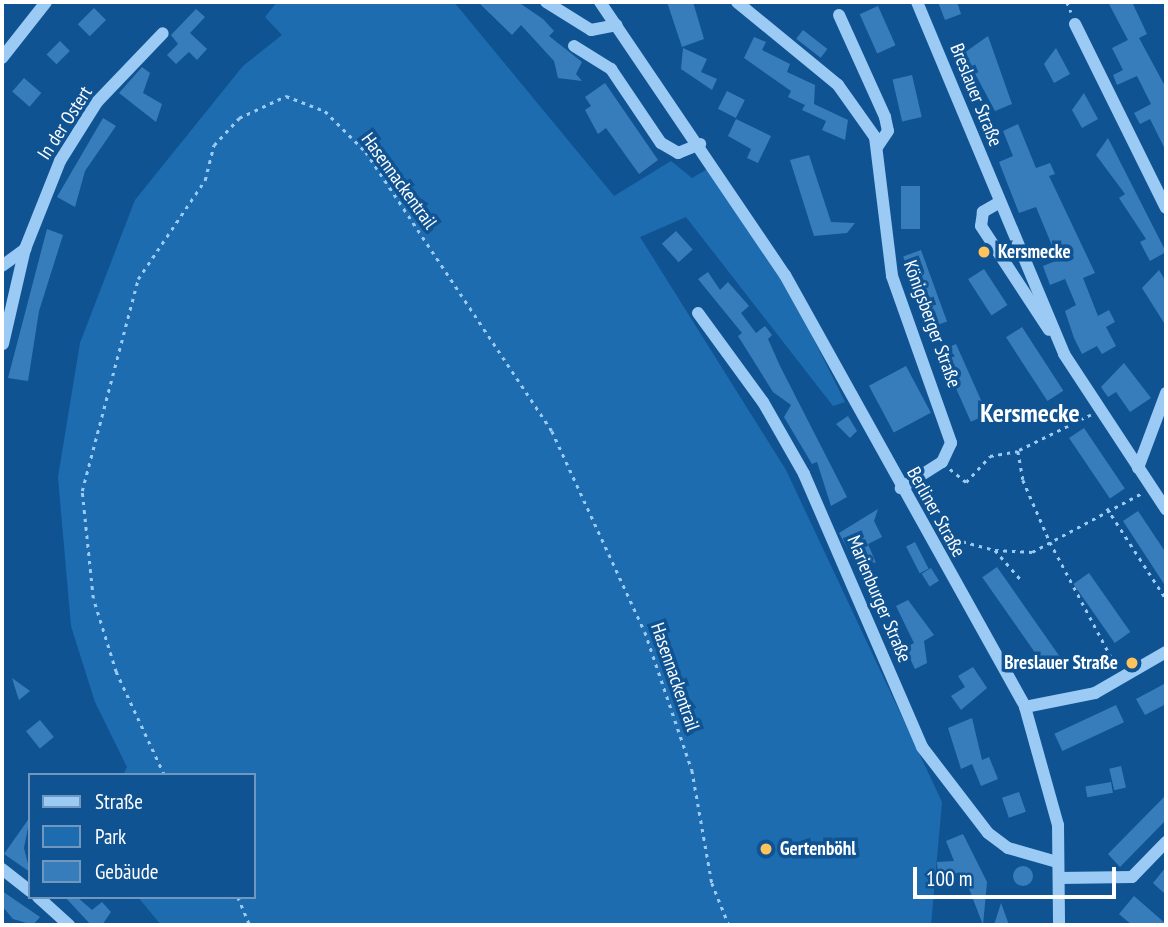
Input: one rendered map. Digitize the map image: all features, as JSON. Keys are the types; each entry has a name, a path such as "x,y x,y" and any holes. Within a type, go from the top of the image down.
{"street":[{"path":"2,58 46,2"},
{"path":"546,2 591,30 617,25"},
{"name":"Berliner Straße","path":"600,2 701,144 785,275 928,538 1025,707 1051,785 1059,878 1059,925"},
{"name":"Königsberger Straße","path":"737,2 838,86 878,146 892,276 951,443 942,462"},
{"name":"Breslauer Straße","path":"917,2 1061,344"},
{"name":"Königsberger Straße","path":"839,15 885,117 888,131 878,146"},
{"path":"1075,24 1166,208"},
{"name":"In der Ostert","path":"3,344 24,249 60,161 97,103 163,33"},
{"path":"574,46 611,69 661,143 678,153 701,144"},
{"name":"Breslauer Straße","path":"1000,202 983,212 981,226 1061,344 1101,411 1166,509"},
{"path":"2,266 24,249"},
{"name":"Marienburger Straße","path":"698,313 763,402 804,474 922,747 988,833 1008,848 1057,862"},
{"path":"1138,468 1166,393"},
{"path":"901,488 942,462"},
{"path":"1025,707 1095,693 1166,652"},
{"path":"1059,878 1132,877 1166,842"},
{"path":"2,869 28,889"},
{"path":"40,899 69,925"}],"path":[{"name":"Hasennackentrail","path":"163,773 116,672 93,598 82,491 138,279 205,180 214,145 239,118 286,96 325,111 366,152 552,431 645,632 692,770 712,883 729,925"},
{"path":"942,462 966,482 990,456 1018,451 1101,411"},
{"path":"1018,451 1023,480 1050,542 1124,678"},
{"path":"928,538 955,536 995,550 1032,552 1106,508 1152,489"},
{"path":"1106,508 1166,599"},
{"path":"995,550 1022,581"},
{"path":"240,899 250,925"}],"green space":[{"path":"277,2 454,2 614,196 671,161 692,178 711,167 783,278 845,402 833,406 686,217 640,237 786,470 942,802 931,925 161,925 140,899 256,899 256,773 124,773 127,767 95,702 71,626 58,477 80,343 135,200 243,66 282,35 265,17"}],"building":[{"path":"478,2 518,2 543,19 554,31 549,36 582,62 576,74 582,81 558,78 554,61 521,25 512,35"},
{"path":"667,2 693,2 704,39 682,47"},
{"path":"938,2 957,2 961,14 945,20"},
{"path":"1108,2 1132,2 1147,34 1139,38 1166,88 1166,151 1150,119 1140,124 1134,113 1151,104 1137,76 1117,85 1113,75 1123,70 1112,48 1128,40"},
{"path":"878,6 895,45 877,53 860,14"},
{"path":"94,8 106,20 90,36 78,24"},
{"path":"196,9 205,17 190,33 207,49 197,60 189,52 176,64 167,55 178,44 171,35"},
{"path":"803,30 827,49 821,58 796,39"},
{"path":"988,36 1012,104 995,111 964,53"},
{"path":"754,37 766,42 762,50 790,64 787,72 815,85 814,104 848,120 845,140 822,130 826,121 802,110 805,105 788,97 791,91 744,58"},
{"path":"60,41 70,51 56,64 47,54"},
{"path":"683,48 707,59 701,72 717,79 712,90 681,69"},
{"path":"1056,48 1070,74 1054,83 1044,64"},
{"path":"142,67 150,73 143,93 162,104 156,122 119,93"},
{"path":"912,75 922,117 902,121 893,79"},
{"path":"24,78 41,93 30,107 12,92"},
{"path":"605,83 658,160 639,174 606,128 598,134 585,110 591,106 585,97"},
{"path":"727,91 745,100 736,118 718,109"},
{"path":"1084,93 1098,119 1082,128 1072,110"},
{"path":"103,118 116,126 85,171 75,207 57,197"},
{"path":"736,119 771,136 758,163 747,158 751,149 728,136"},
{"path":"1018,124 1036,168 1050,163 1055,174 1049,176 1095,273 1083,278 1098,316 1109,310 1115,322 1106,327 1116,346 1102,354 1097,346 1082,354 1065,311 1076,305 1065,279 1050,285 1043,266 1058,260 1036,207 1019,213 999,162 1013,156 1003,131"},
{"path":"1108,138 1166,252 1150,261 1140,242 1146,239 1119,198 1125,194 1096,155"},
{"path":"809,155 831,222 855,223 847,233 814,236 790,160"},
{"path":"901,186 920,186 920,229 901,229"},
{"path":"47,229 63,235 39,311 28,381 8,378"},
{"path":"676,231 693,250 679,262 662,244"},
{"path":"921,250 947,321 929,328 903,256"},
{"path":"984,269 1007,305 991,315 968,279"},
{"path":"1159,270 1166,282 1166,326 1142,288"},
{"path":"708,272 720,290 728,282 749,306 741,313 756,333 765,326 772,335 768,339 780,366 847,497 831,506 817,462 812,464 784,417 791,405 773,392 738,336 742,333 698,279"},
{"path":"1022,327 1063,391 1047,401 1006,337"},
{"path":"956,344 987,414 971,422 940,351"},
{"path":"1124,363 1151,398 1130,412 1116,392 1108,397 1101,387"},
{"path":"906,366 931,413 894,433 869,386"},
{"path":"848,416 857,431 850,438 836,424"},
{"path":"1084,428 1125,489 1110,499 1069,438"},
{"path":"878,509 874,521 882,537 868,544 876,563 852,557 839,533"},
{"path":"1138,511 1166,553 1166,587 1123,521"},
{"path":"915,542 929,569 920,573 906,547"},
{"path":"997,567 1064,662 1049,672 982,577"},
{"path":"931,568 939,581 930,587 922,574"},
{"path":"1089,573 1130,632 1115,643 1073,584"},
{"path":"908,600 934,635 924,641 927,663 915,669 905,648 914,643 896,606"},
{"path":"973,667 987,688 961,710 951,696 965,687 958,676"},
{"path":"12,678 30,691 19,700 16,691"},
{"path":"1166,683 1166,704 1145,715 1136,699"},
{"path":"1116,705 1124,722 1062,751 1054,734"},
{"path":"972,718 982,760 989,757 998,779 981,786 972,764 961,769 948,728"},
{"path":"40,720 54,737 40,748 26,731"},
{"path":"1121,766 1126,787 1114,790 1109,769"},
{"path":"1111,782 1113,793 1087,797 1085,787"},
{"path":"1019,792 1026,812 1009,818 1002,798"},
{"path":"1166,795 1166,820 1120,867 1108,854"},
{"path":"28,820 24,848 28,871 4,854"},
{"path":"963,834 987,882 983,925 963,873 938,874 937,862 954,861 946,841"},
{"path":"1023,866 1030,869 1033,876 1030,883 1023,886 1016,883 1013,876 1016,869"},
{"path":"1166,867 1166,895 1153,883"},
{"path":"2,891 40,917 33,925 13,919 2,906"},
{"path":"1134,896 1166,925 1132,925 1119,914"},
{"path":"67,899 79,899 92,910 102,902 111,912 102,925 91,925"},
{"path":"1001,903 1009,925 994,925"}],"place":[{"name":"Kersmecke","path":"984,252"},
{"name":"Breslauer Straße","path":"1132,663"},
{"name":"Gertenböhl","path":"766,849"}],"district":[{"name":"Kersmecke","path":"1030,413"}]}
